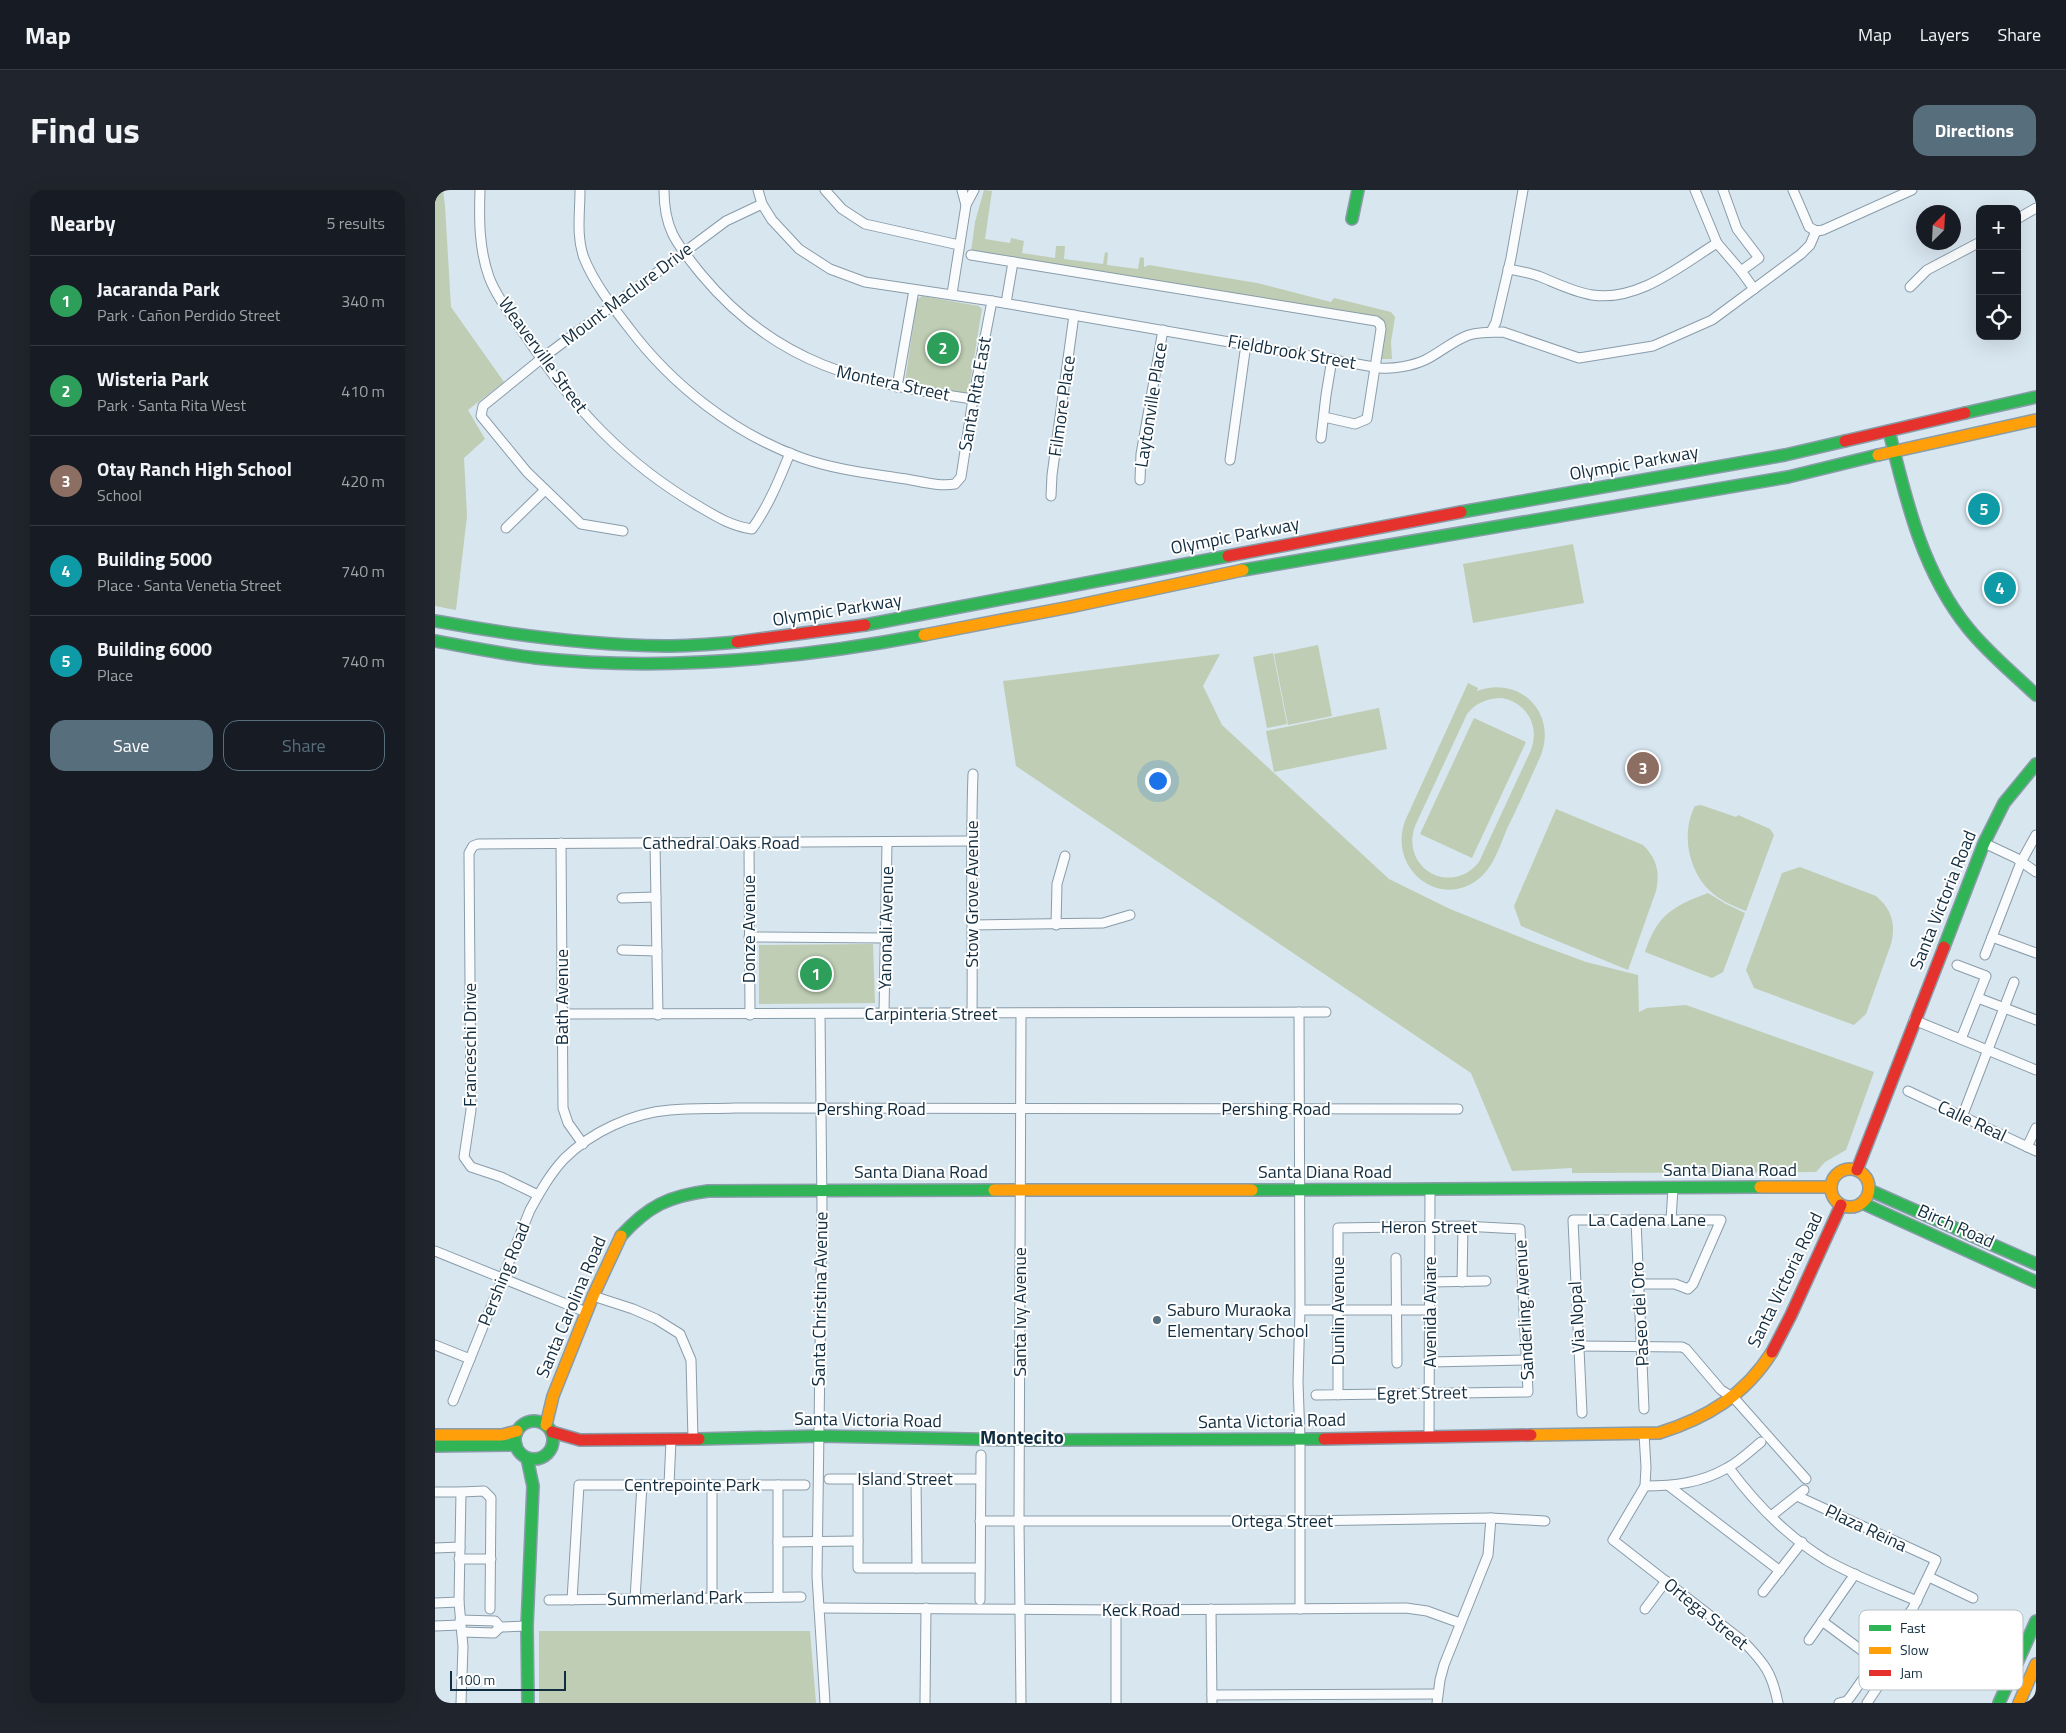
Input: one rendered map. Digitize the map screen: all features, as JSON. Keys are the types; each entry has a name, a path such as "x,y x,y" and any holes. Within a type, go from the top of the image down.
{"street":[{"name":"Weaverville Street","path":"480,190 479,225 489,277 500,299 577,407 633,462 668,487 736,527 752,528 764,512 790,453"},
{"path":"580,190 579,225 584,259 612,307 657,362 692,393 737,426 790,453"},
{"name":"Montera Street","path":"664,190 664,208 667,223 684,252 725,301 747,321 780,345 825,367 868,381 973,399"},
{"name":"Fieldbrook Street","path":"758,190 762,204 790,242 830,270 865,282 952,294 1393,369 1425,360 1453,342 1471,334 1491,332 1503,332 1579,358 1653,346 1712,320 1801,254 1810,245 1816,231"},
{"path":"825,190 842,209 865,224 959,245"},
{"path":"962,190 966,205"},
{"path":"952,294 966,205 974,190"},
{"path":"1352,219 1358,190"},
{"path":"1491,332 1497,319 1523,190"},
{"path":"1695,190 1717,244 1754,289"},
{"path":"1723,190 1737,229 1759,258 1741,271"},
{"path":"1793,190 1809,227 1816,231 1823,230 1912,190"},
{"name":"Mount Maclure Drive","path":"544,490 509,453 481,416 483,406 489,399 501,393 541,359 726,221 762,204"},
{"path":"2021,217 2036,208"},
{"path":"1508,269 1541,277 1559,286 1592,295 1619,295 1657,281 1717,244"},
{"path":"1910,287 1927,270 1976,244"},
{"path":"971,255 1376,321 1380,324 1381,329 1367,419 1355,424 1324,417"},
{"path":"1006,303 1013,262"},
{"path":"897,387 914,290"},
{"name":"Santa Rita East","path":"790,453 847,470 936,485 955,484 961,477 973,399 992,301"},
{"name":"Filmore Place","path":"1051,496 1052,475 1075,315"},
{"name":"Laytonville Place","path":"1140,480 1141,454 1163,330"},
{"path":"1231,460 1246,344"},
{"path":"1321,438 1333,359"},
{"name":"Olympic Parkway","path":"435,620 501,633 590,643 667,646 743,642 869,624 1424,518 1785,455 2036,397"},
{"name":"Olympic Parkway","path":"435,641 535,658 591,662 668,663 747,660 811,653 884,642 1070,607 1233,572 1789,477 1894,451 2036,420"},
{"path":"1889,431 1913,525 1928,565 1968,628 2036,695"},
{"path":"506,528 544,490 581,524 623,531"},
{"path":"1424,518 1429,538"},
{"name":"Santa Victoria Road","path":"1857,1170 1984,843 2004,803 2036,764"},
{"name":"Stow Grove Avenue","path":"972,1014 973,926 971,841 973,774"},
{"path":"1985,955 2021,862 2036,835"},
{"name":"Cathedral Oaks Road","path":"473,846 478,844 561,843 887,843 971,841"},
{"name":"Bath Avenue","path":"561,843 563,1108 568,1123 583,1144"},
{"path":"655,843 657,1015"},
{"name":"Donze Avenue","path":"749,843 750,1015"},
{"name":"Yanonali Avenue","path":"885,1013 887,843"},
{"path":"1984,843 2036,872"},
{"name":"Franceschi Drive","path":"473,846 469,853 471,1110 463,1157 465,1162 471,1167 501,1177 538,1195"},
{"path":"1056,925 1057,884 1065,856"},
{"path":"622,898 656,897"},
{"path":"973,926 1103,923 1130,915"},
{"path":"749,937 886,938"},
{"path":"1992,937 2036,953"},
{"path":"622,950 657,951"},
{"path":"1957,965 1987,976 1961,1039"},
{"path":"1962,1117 2014,982"},
{"path":"1978,998 2036,1020"},
{"path":"1299,1012 1300,1310 1298,1382 1300,1609"},
{"name":"Carpinteria Street","path":"563,1014 1326,1012"},
{"name":"Santa Christina Avenue","path":"820,1014 817,1540 825,1703"},
{"name":"Santa Ivy Avenue","path":"1021,1014 1019,1521 1021,1703"},
{"path":"1914,1020 2036,1070"},
{"name":"Calle Real","path":"1908,1091 2032,1149"},
{"name":"Pershing Road","path":"453,1401 530,1210 538,1195 565,1159 583,1144 621,1122 648,1113 669,1110 819,1109 1458,1108"},
{"path":"2032,1149 2036,1128"},
{"path":"1845,1170 1857,1170 1866,1178 1869,1190 1862,1203 1851,1207 1841,1205 1833,1197 1831,1187 1835,1176 1845,1170"},
{"name":"Santa Diana Road","path":"820,1190 1430,1190 1831,1187"},
{"path":"1671,1220 1673,1188"},
{"name":"Santa Carolina Road","path":"549,1428 553,1396 586,1312 618,1239 636,1219 664,1201 685,1194 708,1191 820,1190"},
{"name":"Avenida Aviare","path":"1429,1435 1430,1190"},
{"name":"Birch Road","path":"1869,1190 2036,1264"},
{"name":"Birch Road","path":"1862,1203 2036,1282"},
{"name":"Santa Victoria Road","path":"549,1428 580,1440 671,1440 819,1436 1020,1440 1300,1439 1429,1435 1659,1433 1685,1426 1703,1417 1734,1398 1753,1379 1775,1347 1841,1205"},
{"name":"La Cadena Lane","path":"1573,1220 1721,1220 1693,1284 1688,1289 1675,1284 1639,1284"},
{"name":"Via Nopal","path":"1573,1220 1582,1413"},
{"name":"Paseo del Oro","path":"1636,1220 1645,1409"},
{"path":"1462,1282 1463,1226"},
{"name":"Heron Street","path":"1338,1228 1463,1226 1520,1229"},
{"name":"Dunlin Avenue","path":"1338,1228 1338,1395"},
{"name":"Sanderling Avenue","path":"1520,1229 1528,1392"},
{"path":"1976,1254 1982,1240"},
{"path":"435,1251 586,1312"},
{"path":"1396,1258 1397,1363"},
{"path":"1430,1282 1486,1282"},
{"path":"593,1296 633,1309 656,1319 680,1334 691,1360 693,1439"},
{"path":"1300,1310 1430,1310"},
{"path":"435,1345 470,1359"},
{"path":"1579,1346 1682,1347 1686,1349 1721,1390 1734,1398 1806,1479"},
{"path":"1430,1362 1527,1360"},
{"name":"Egret Street","path":"1316,1395 1528,1392"},
{"name":"Santa Carolina Road","path":"535,1420 548,1399 553,1396"},
{"path":"435,1435 502,1435 517,1431 524,1423 535,1420 549,1428 553,1446 548,1454 540,1459 527,1458 522,1455 516,1445 517,1431"},
{"path":"1644,1434 1645,1486 1669,1486 1690,1483 1729,1468 1761,1442"},
{"name":"Santa Victoria Road","path":"553,1446 580,1440"},
{"path":"669,1485 671,1440"},
{"path":"435,1446 516,1445"},
{"path":"980,1600 981,1455"},
{"path":"527,1458 533,1486 527,1626 527,1703"},
{"path":"533,1486 538,1473 540,1459"},
{"path":"1729,1468 1745,1490 1771,1516 1825,1559 1917,1601"},
{"path":"916,1478 917,1568"},
{"name":"Island Street","path":"829,1479 980,1479"},
{"path":"858,1479 858,1568 980,1568"},
{"name":"Centrepointe Park","path":"572,1600 579,1485 805,1485"},
{"path":"635,1599 642,1485"},
{"path":"712,1485 712,1598"},
{"path":"778,1485 778,1597"},
{"name":"Ortega Street","path":"1645,1486 1613,1540 1744,1642 1763,1661 1773,1681 1778,1703"},
{"path":"1669,1486 1780,1571"},
{"path":"435,1492 484,1491 491,1498 489,1609"},
{"path":"461,1492 459,1559 461,1703"},
{"name":"Plaza Reina","path":"1771,1516 1801,1493 1936,1560 1929,1578"},
{"path":"1211,1609 1212,1699 1437,1699 1444,1665 1487,1555 1491,1518"},
{"name":"Ortega Street","path":"980,1521 1300,1521 1491,1518 1545,1521"},
{"path":"778,1542 817,1540 858,1541"},
{"path":"1763,1592 1802,1542"},
{"path":"435,1548 460,1547"},
{"path":"459,1559 491,1559"},
{"path":"1809,1640 1855,1574"},
{"path":"1911,1610 1929,1578 1973,1598"},
{"path":"1645,1609 1666,1581"},
{"name":"Summerland Park","path":"549,1600 801,1597"},
{"path":"435,1603 459,1602"},
{"name":"Keck Road","path":"819,1608 1021,1610 1417,1609 1460,1623"},
{"path":"925,1703 926,1608"},
{"path":"1116,1610 1117,1703"},
{"path":"435,1626 461,1626 482,1620 495,1621 501,1627"},
{"path":"482,1620 482,1633"},
{"path":"1822,1621 1859,1648"},
{"path":"2023,1650 2036,1621"},
{"path":"461,1626 482,1633 494,1633 501,1627 527,1626"},
{"path":"2019,1703 2036,1664"},
{"path":"1845,1702 1859,1683"},
{"path":"1867,1703 1876,1690"},
{"path":"1999,1703 2005,1690"}],"green space":[{"path":"435,190 443,190 451,307 504,382 468,410 485,439 464,458 467,516 456,610 435,606"},
{"path":"984,190 992,191 985,239 1010,243 1011,238 1024,241 1022,253 1055,258 1056,246 1065,246 1064,259 1103,264 1105,252 1108,253 1107,265 1138,269 1140,257 1144,258 1144,267 1149,265 1257,283 1331,302 1334,298 1391,312 1395,317 1391,342 1392,359 1380,359 1384,339 1383,324 971,252 975,222"},
{"path":"922,296 979,306 982,309 969,389 965,394 910,385 905,382 917,300"},
{"path":"1573,544 1584,603 1473,623 1463,564"},
{"path":"1318,645 1332,716 1288,725 1274,654"},
{"path":"1273,653 1287,724 1267,728 1253,657"},
{"path":"1220,654 1203,686 1222,725 1389,879 1450,909 1532,942 1586,962 1638,975 1639,1012 1647,1008 1686,1005 1874,1072 1846,1150 1825,1162 1816,1172 1572,1173 1572,1168 1512,1171 1471,1073 1016,766 1003,681"},
{"path":"1468,683 1478,688 1477,691 1493,687 1507,688 1520,693 1531,701 1539,712 1544,725 1545,740 1541,755 1496,854 1483,875 1468,886 1452,890 1436,888 1423,881 1411,870 1404,856 1402,839 1405,821","holes":["1502,698 1511,701 1525,710 1529,717 1534,732 1533,741 1531,750 1479,862 1468,872 1455,877 1442,877 1431,873 1421,865 1415,854 1412,841 1415,826 1467,714 1478,704 1487,700"]},
{"path":"1379,708 1387,749 1274,772 1266,731"},
{"path":"1474,718 1526,742 1472,858 1420,834"},
{"path":"1701,805 1736,817 1738,815 1770,829 1774,835 1746,911 1713,894 1696,872 1689,850 1688,827 1695,806"},
{"path":"1556,809 1643,845 1654,861 1658,878 1656,891 1628,970 1521,926 1514,906"},
{"path":"1800,867 1876,896 1889,912 1893,924 1891,944 1866,1014 1854,1025 1754,988 1746,970 1782,873"},
{"path":"1708,893 1745,913 1723,972 1712,978 1645,952 1661,920 1685,902"},
{"path":"873,944 875,1003 759,1004 759,945"},
{"path":"539,1631 810,1631 816,1703 539,1703"}],"traffic: fast":[{"path":"1352,219 1358,190"},
{"path":"1965,413 2036,397"},
{"path":"1889,431 1909,509 1927,559 1939,583 1952,606 1968,628 1992,654 2036,695"},
{"path":"1461,512 1785,455 1845,441"},
{"path":"1243,570 1788,477 1878,455"},
{"path":"865,625 1228,556"},
{"path":"435,621 521,635 607,644 674,646 737,642"},
{"path":"435,641 536,658 633,664 731,661 779,657 924,635"},
{"path":"1944,947 1984,843 2004,803 2036,764"},
{"path":"1252,1190 1760,1187"},
{"path":"621,1236 641,1217 660,1204 682,1196 708,1191 994,1190"},
{"path":"1869,1190 2036,1264"},
{"path":"1862,1203 2036,1282"},
{"path":"534,1421 548,1426 553,1440 548,1454 534,1459 520,1454 515,1440 520,1426 534,1421"},
{"path":"699,1439 819,1436 1020,1440 1324,1439"},
{"path":"435,1446 516,1445"},
{"path":"527,1458 533,1486 527,1626 528,1703"},
{"path":"2023,1650 2036,1621"},
{"path":"1999,1703 2005,1690"}],"traffic: slow":[{"path":"1878,455 2036,420"},
{"path":"924,635 1070,607 1243,570"},
{"path":"1850,1169 1857,1170 1863,1175 1868,1181 1869,1188 1868,1195 1863,1201 1857,1206 1850,1207 1843,1206 1837,1201 1832,1195 1831,1188 1832,1181 1837,1175 1843,1170 1850,1169"},
{"path":"1760,1187 1831,1187"},
{"path":"994,1190 1252,1190"},
{"path":"546,1425 553,1396 593,1296 621,1236"},
{"path":"1531,1435 1659,1433 1677,1427 1709,1412 1737,1393 1750,1381 1772,1352"},
{"path":"435,1435 502,1435 517,1431"},
{"path":"2019,1703 2036,1664"}],"traffic: jam":[{"path":"1845,441 1965,413"},
{"path":"1228,556 1461,512"},
{"path":"737,642 865,625"},
{"path":"1857,1170 1944,947"},
{"path":"1772,1352 1841,1205"},
{"path":"552,1432 580,1440 699,1439"},
{"path":"1324,1439 1531,1435"}],"place":[{"name":"Wisteria Park","path":"943,348"},
{"name":"Building 6000","path":"1984,509"},
{"name":"Building 5000","path":"2000,588"},
{"name":"Otay Ranch High School","path":"1643,768"},
{"name":"Jacaranda Park","path":"816,974"},
{"name":"Saburo Muraoka Elementary School","path":"1157,1320"}],"district":[{"name":"Montecito","path":"1022,1437"}]}
